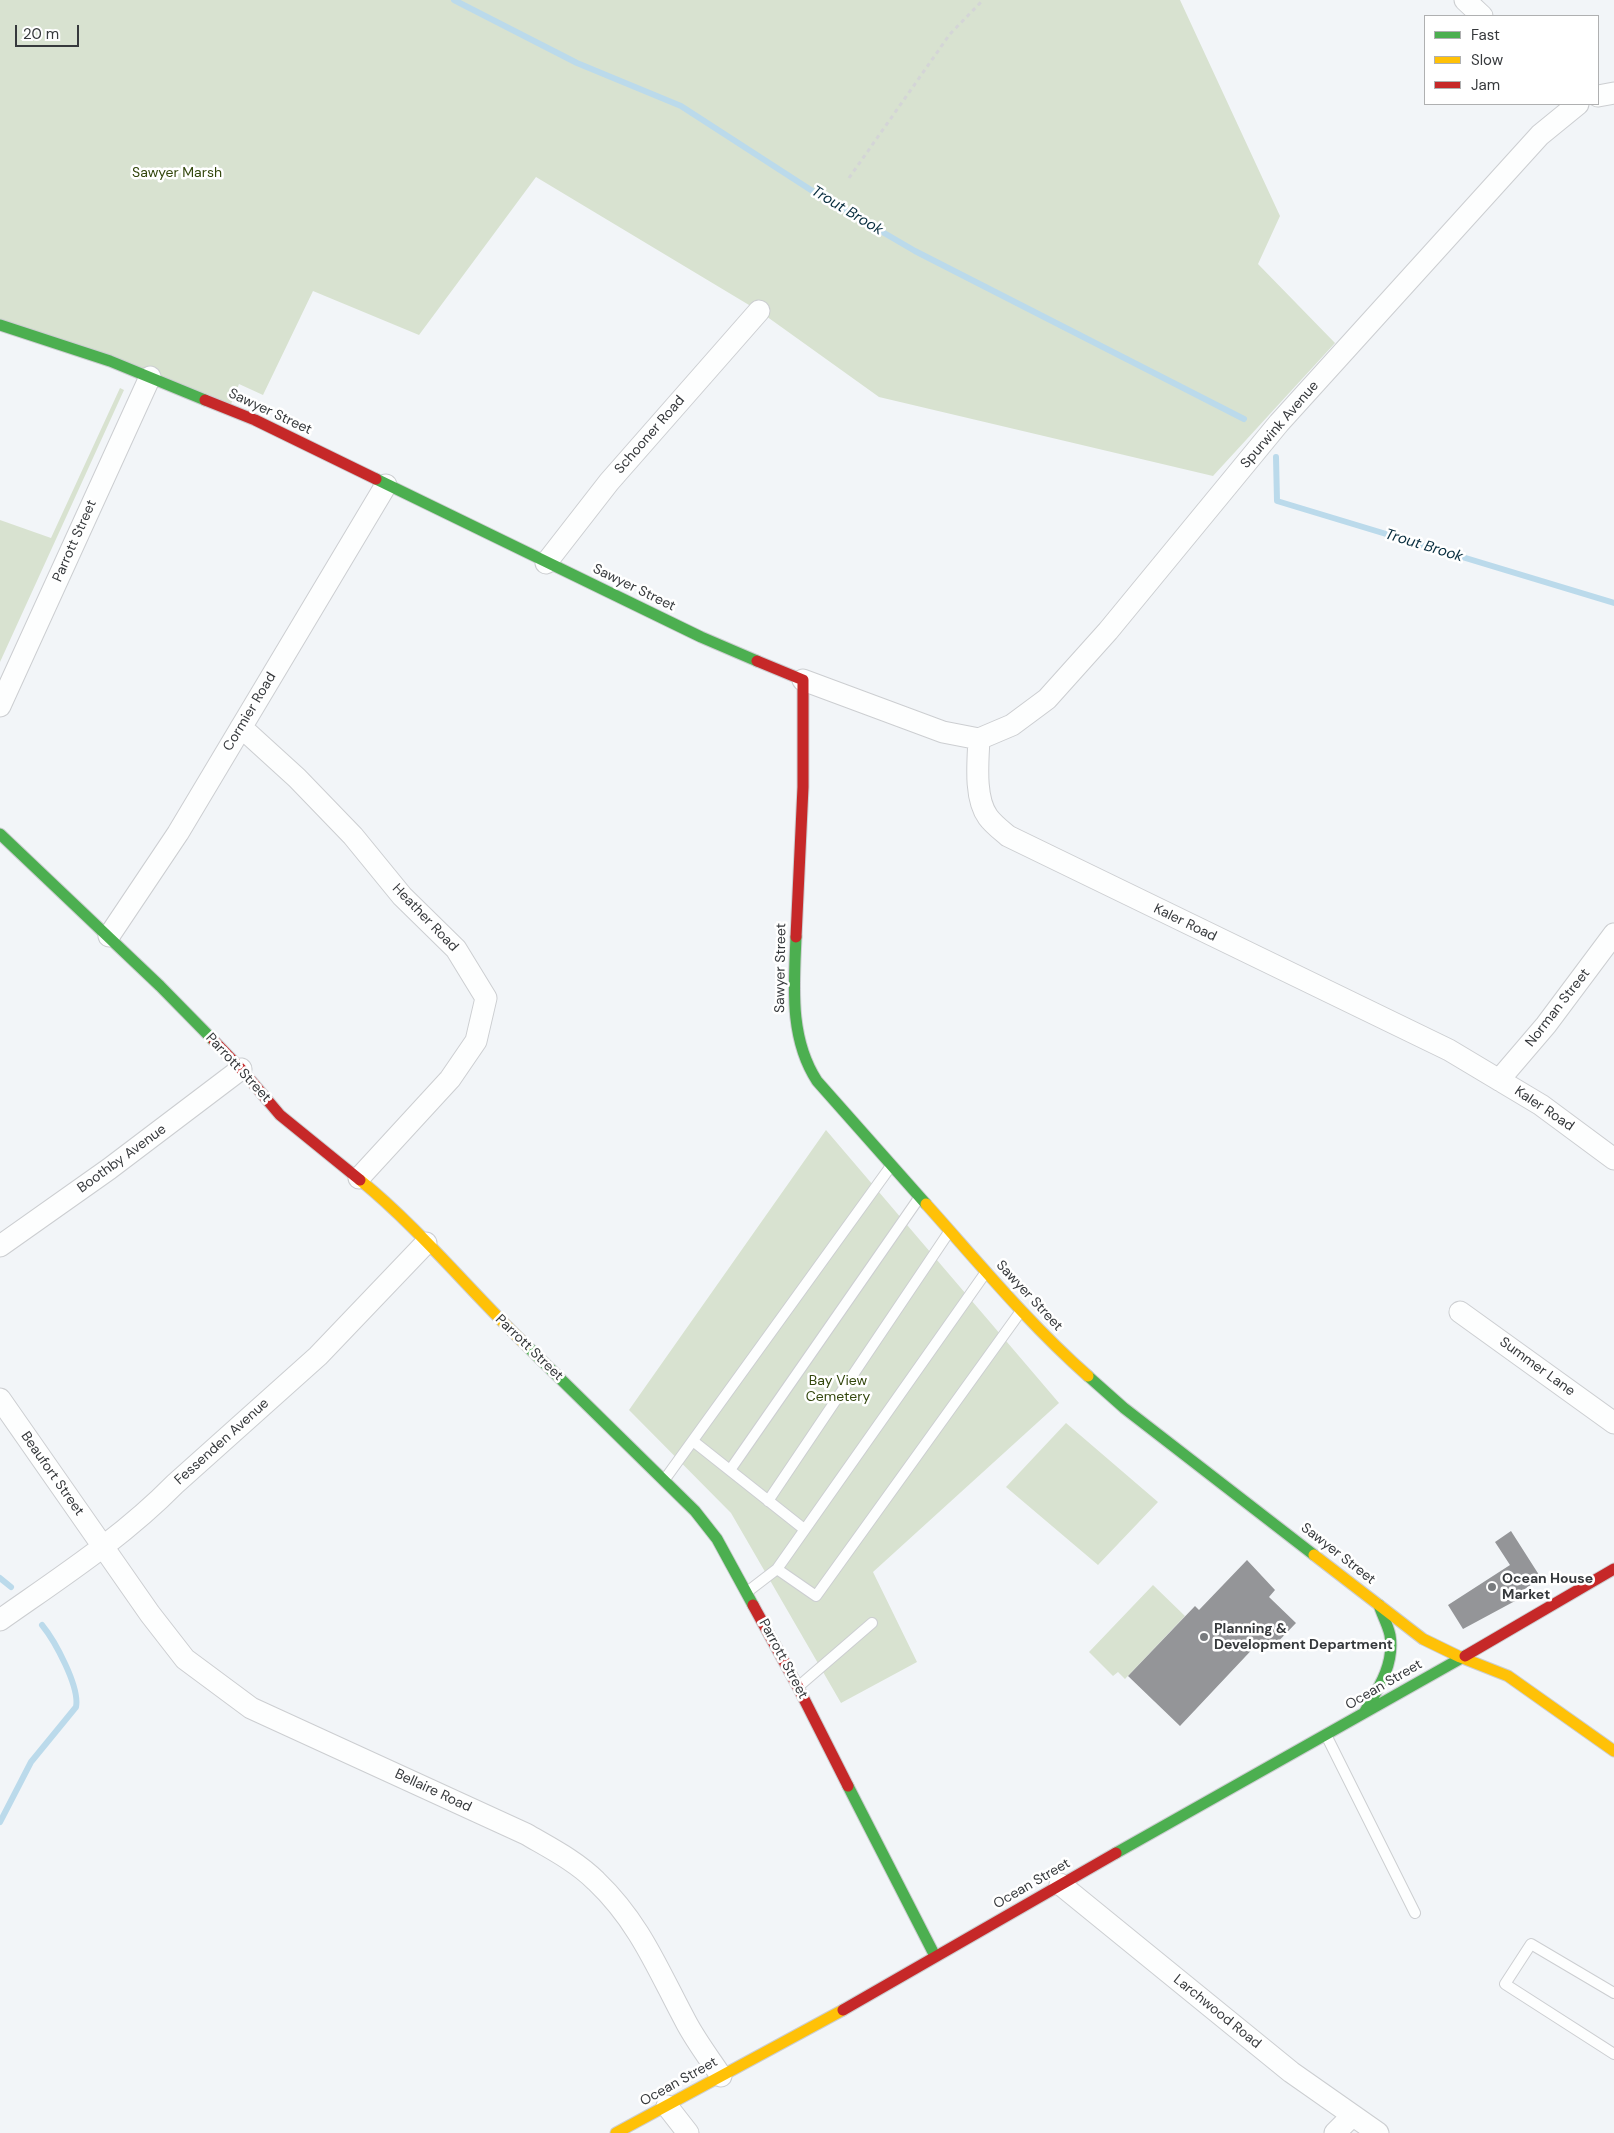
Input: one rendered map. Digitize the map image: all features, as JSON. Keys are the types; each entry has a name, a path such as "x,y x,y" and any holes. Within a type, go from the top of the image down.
{"street":[{"path":"1599,96 1614,93"},
{"name":"Spurwink Avenue","path":"979,739 1012,725 1046,699 1108,631 1286,416 1540,135 1575,105"},
{"name":"Schooner Road","path":"546,563 609,482 759,311"},
{"name":"Sawyer Street","path":"0,325 110,362 254,420 701,637 803,680 803,786 795,957 796,1031 807,1066 817,1081 1022,1311 1065,1356 1124,1408 1423,1638 1460,1657 1508,1676 1614,1751"},
{"name":"Parrott Street","path":"0,706 150,377"},
{"name":"Cormier Road","path":"109,936 178,833 386,485"},
{"path":"803,680 943,732 979,739"},
{"name":"Heather Road","path":"241,727 296,778 353,836 402,896 456,948 486,998 476,1041 450,1079 360,1178"},
{"name":"Kaler Road","path":"979,739 977,775 980,796 987,816 1008,836 1449,1050 1541,1106 1614,1159"},
{"name":"Parrott Street","path":"0,834 109,936 241,1069 280,1115 360,1178 392,1206 486,1306 695,1511 717,1540 798,1687 935,1956"},
{"name":"Norman Street","path":"1499,1080 1546,1026 1614,934"},
{"name":"Boothby Avenue","path":"0,1246 110,1169 241,1069"},
{"name":"Fessenden Avenue","path":"0,1620 104,1548 158,1502 318,1356 426,1243"},
{"name":"Summer Lane","path":"1460,1312 1614,1423"},
{"name":"Beaufort Street","path":"0,1399 47,1469 104,1548"},
{"name":"Bellaire Road","path":"104,1548 150,1614 185,1659 251,1708 526,1834 563,1856 596,1880 634,1923 686,2023 721,2076"},
{"name":"Ocean Street","path":"616,2133 854,2004 1060,1884 1363,1715 1614,1569"},
{"path":"1363,1715 1384,1679 1390,1658 1390,1635 1379,1605"},
{"name":"Larchwood Road","path":"1060,1884 1291,2072 1378,2133"},
{"path":"667,2106 688,2133"},
{"path":"1334,2133 1352,2116"}],"lane":[{"path":"664,1480 891,1166"},
{"path":"730,1470 920,1198"},
{"path":"768,1501 950,1231"},
{"path":"746,1593 777,1569 986,1272"},
{"path":"777,1569 816,1596 1022,1311"},
{"path":"693,1441 804,1529"},
{"path":"798,1687 872,1623"},
{"path":"1326,1735 1415,1913"},
{"path":"1614,1993 1532,1944 1505,1984 1614,2054"}],"path":[{"path":"849,178 950,34 983,0"}],"green space":[{"name":"Sawyer Marsh","path":"0,0 1180,0 1280,216 1258,264 1335,343 1213,476 879,397 759,311 536,177 419,335 313,291 263,395 239,384 229,409 0,325"},
{"path":"120,388 124,390 0,662 0,520 51,538"},
{"name":"Bay View Cemetery","path":"826,1130 1059,1403 873,1572 917,1662 841,1703 731,1513 629,1410"},
{"path":"1066,1423 1158,1502 1098,1565 1006,1487"},
{"path":"1153,1585 1185,1616 1125,1679 1118,1672 1113,1676 1089,1652"}],"building":[{"path":"1511,1531 1541,1578 1513,1597 1515,1601 1463,1629 1448,1605 1510,1565 1495,1542"},
{"name":"Planning & Development Department","path":"1247,1560 1275,1590 1269,1597 1296,1623 1271,1649 1261,1640 1180,1726 1128,1676 1195,1606 1199,1610"}],"waterway":[{"name":"Trout Brook","path":"454,0 577,63 681,106 814,192 915,251 1244,419"},
{"name":"Trout Brook","path":"1276,457 1277,501 1614,603"},
{"name":"Trout Brook","path":"0,1578 11,1587"},
{"name":"Trout Brook","path":"0,1822 31,1762 76,1707 76,1698 70,1676 60,1653 42,1625"}],"traffic: fast":[{"path":"0,325 110,361 205,400"},
{"path":"376,479 701,637 757,661"},
{"path":"0,834 160,986 214,1041"},
{"path":"796,937 795,1011 802,1047 808,1064 817,1081 926,1204"},
{"path":"526,1345 695,1511 717,1539 753,1605"},
{"path":"1088,1376 1124,1408 1314,1555"},
{"path":"1364,1713 1384,1676 1390,1656 1390,1635 1379,1605"},
{"path":"1116,1853 1465,1656"},
{"path":"848,1786 935,1956"}],"traffic: slow":[{"path":"360,1180 403,1219 526,1345"},
{"path":"926,1204 1025,1314 1088,1376"},
{"path":"1314,1555 1423,1639 1460,1657 1508,1676 1614,1751"},
{"path":"616,2133 843,2010"}],"traffic: jam":[{"path":"205,400 255,420 376,479"},
{"path":"757,661 803,680 803,787 796,937"},
{"path":"214,1041 241,1069 280,1115 360,1180"},
{"path":"1465,1656 1614,1569"},
{"path":"753,1605 798,1687 848,1786"},
{"path":"843,2010 1116,1853"}],"place":[{"name":"Ocean House Market","path":"1492,1587"},
{"name":"Planning & Development Department","path":"1204,1637"}]}
